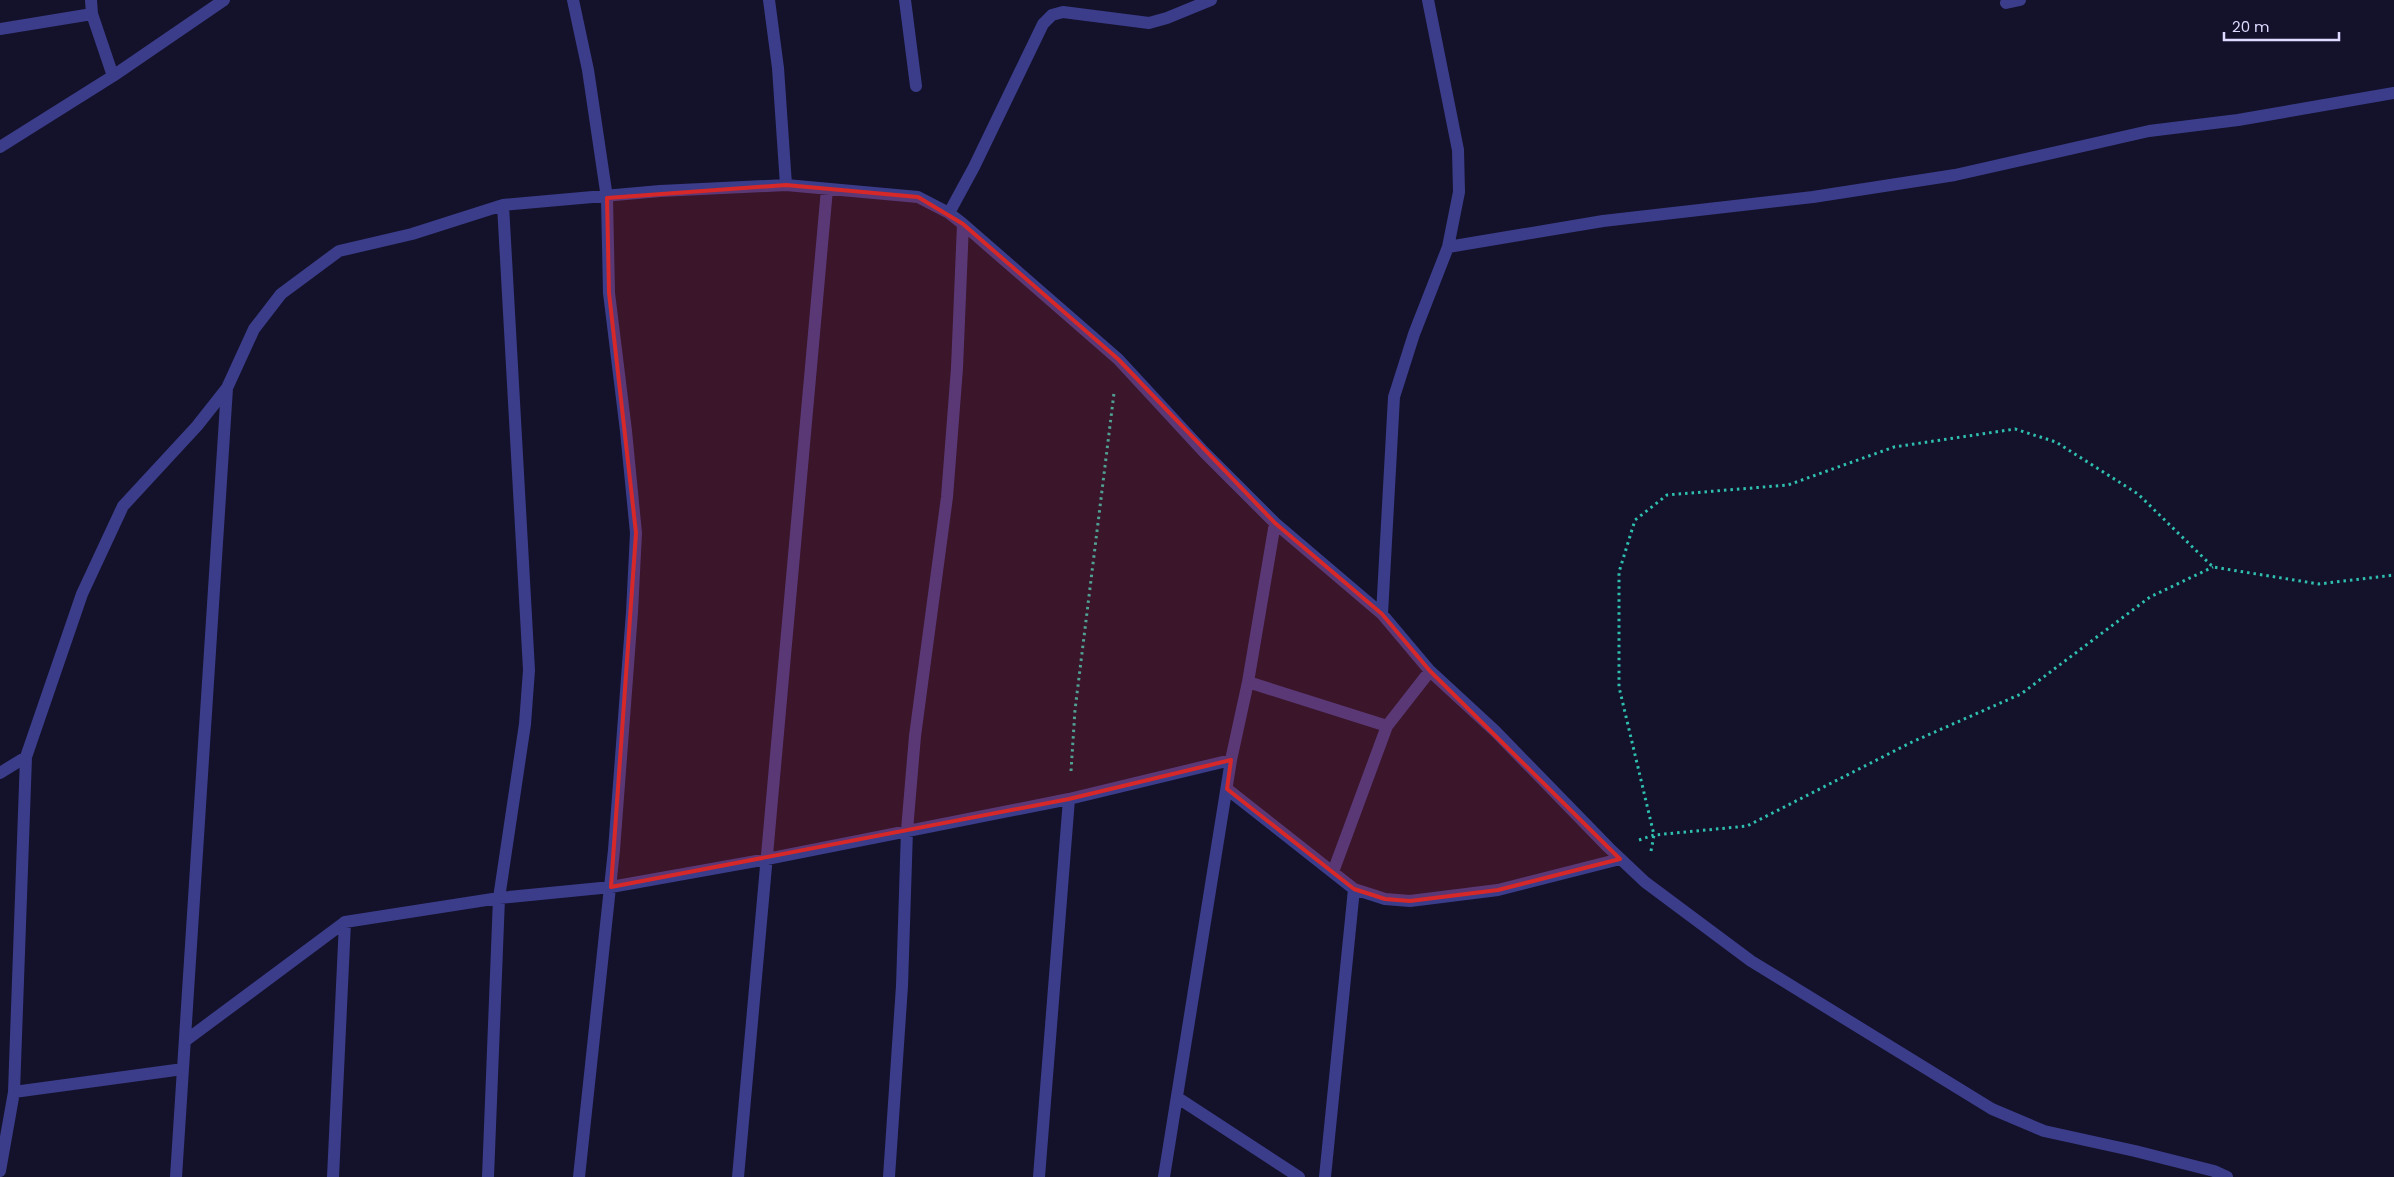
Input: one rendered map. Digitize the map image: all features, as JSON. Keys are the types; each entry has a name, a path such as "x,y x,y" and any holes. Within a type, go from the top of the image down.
{"street":[{"path":"91,0 92,14 113,76"},
{"path":"0,147 113,76 224,0"},
{"path":"573,0 588,70 607,198 609,294 626,431 636,533 632,612 611,887 579,1177"},
{"path":"769,0 778,68 786,185"},
{"path":"905,0 916,86"},
{"path":"949,213 974,167 1043,24 1052,15 1063,12 1150,23 1211,0"},
{"path":"1382,614 1394,397 1414,334 1448,247 1459,192 1458,150 1428,0"},
{"path":"2006,3 2020,0"},
{"path":"0,29 92,14"},
{"path":"1448,247 1603,221 1814,197 1955,175 2149,131 2238,120 2394,93"},
{"path":"0,1171 14,1092 26,757 82,594 123,506 197,426 227,388 254,329 282,294 339,251 412,234 502,205 607,198 660,192 786,185 918,197 949,213 963,224 1118,359 1204,452 1275,523 1382,614 1430,671 1495,731 1609,848 1645,882 1751,961 1992,1109 2044,1131 2135,1151 2214,1171 2227,1177"},
{"path":"738,1177 827,188"},
{"path":"488,1177 499,898 525,724 529,670 502,205"},
{"path":"889,1177 902,986 907,830 915,736 947,497 957,368 963,224"},
{"path":"176,1177 227,388"},
{"path":"1164,1177 1231,760 1248,682 1275,523"},
{"path":"1333,872 1387,726 1430,671"},
{"path":"1248,682 1387,726"},
{"path":"0,773 26,757"},
{"path":"185,1041 345,922 499,898 611,887 767,859 1069,799 1231,760"},
{"path":"1227,789 1354,889 1385,899 1410,900 1498,890 1620,858"},
{"path":"1039,1177 1069,799"},
{"path":"1325,1177 1354,889"},
{"path":"333,1177 345,922"},
{"path":"14,1092 183,1069"},
{"path":"1178,1098 1299,1177"}],"path":[{"path":"1069,799 1075,710 1118,359"},
{"path":"1645,882 1654,836 1619,687 1619,572 1636,520 1667,495 1788,485 1894,447 2015,429 2056,442 2138,494 2213,567"},
{"path":"1609,848 1654,836 1747,826 1912,742 2022,694 2150,597 2213,567 2319,584 2394,575"}],"highlighted area":[{"path":"786,185 918,197 963,224 1118,359 1275,523 1382,614 1430,671 1620,859 1498,890 1410,901 1385,899 1354,889 1227,789 1231,760 1069,799 611,887 636,533 609,293 607,198"}]}
